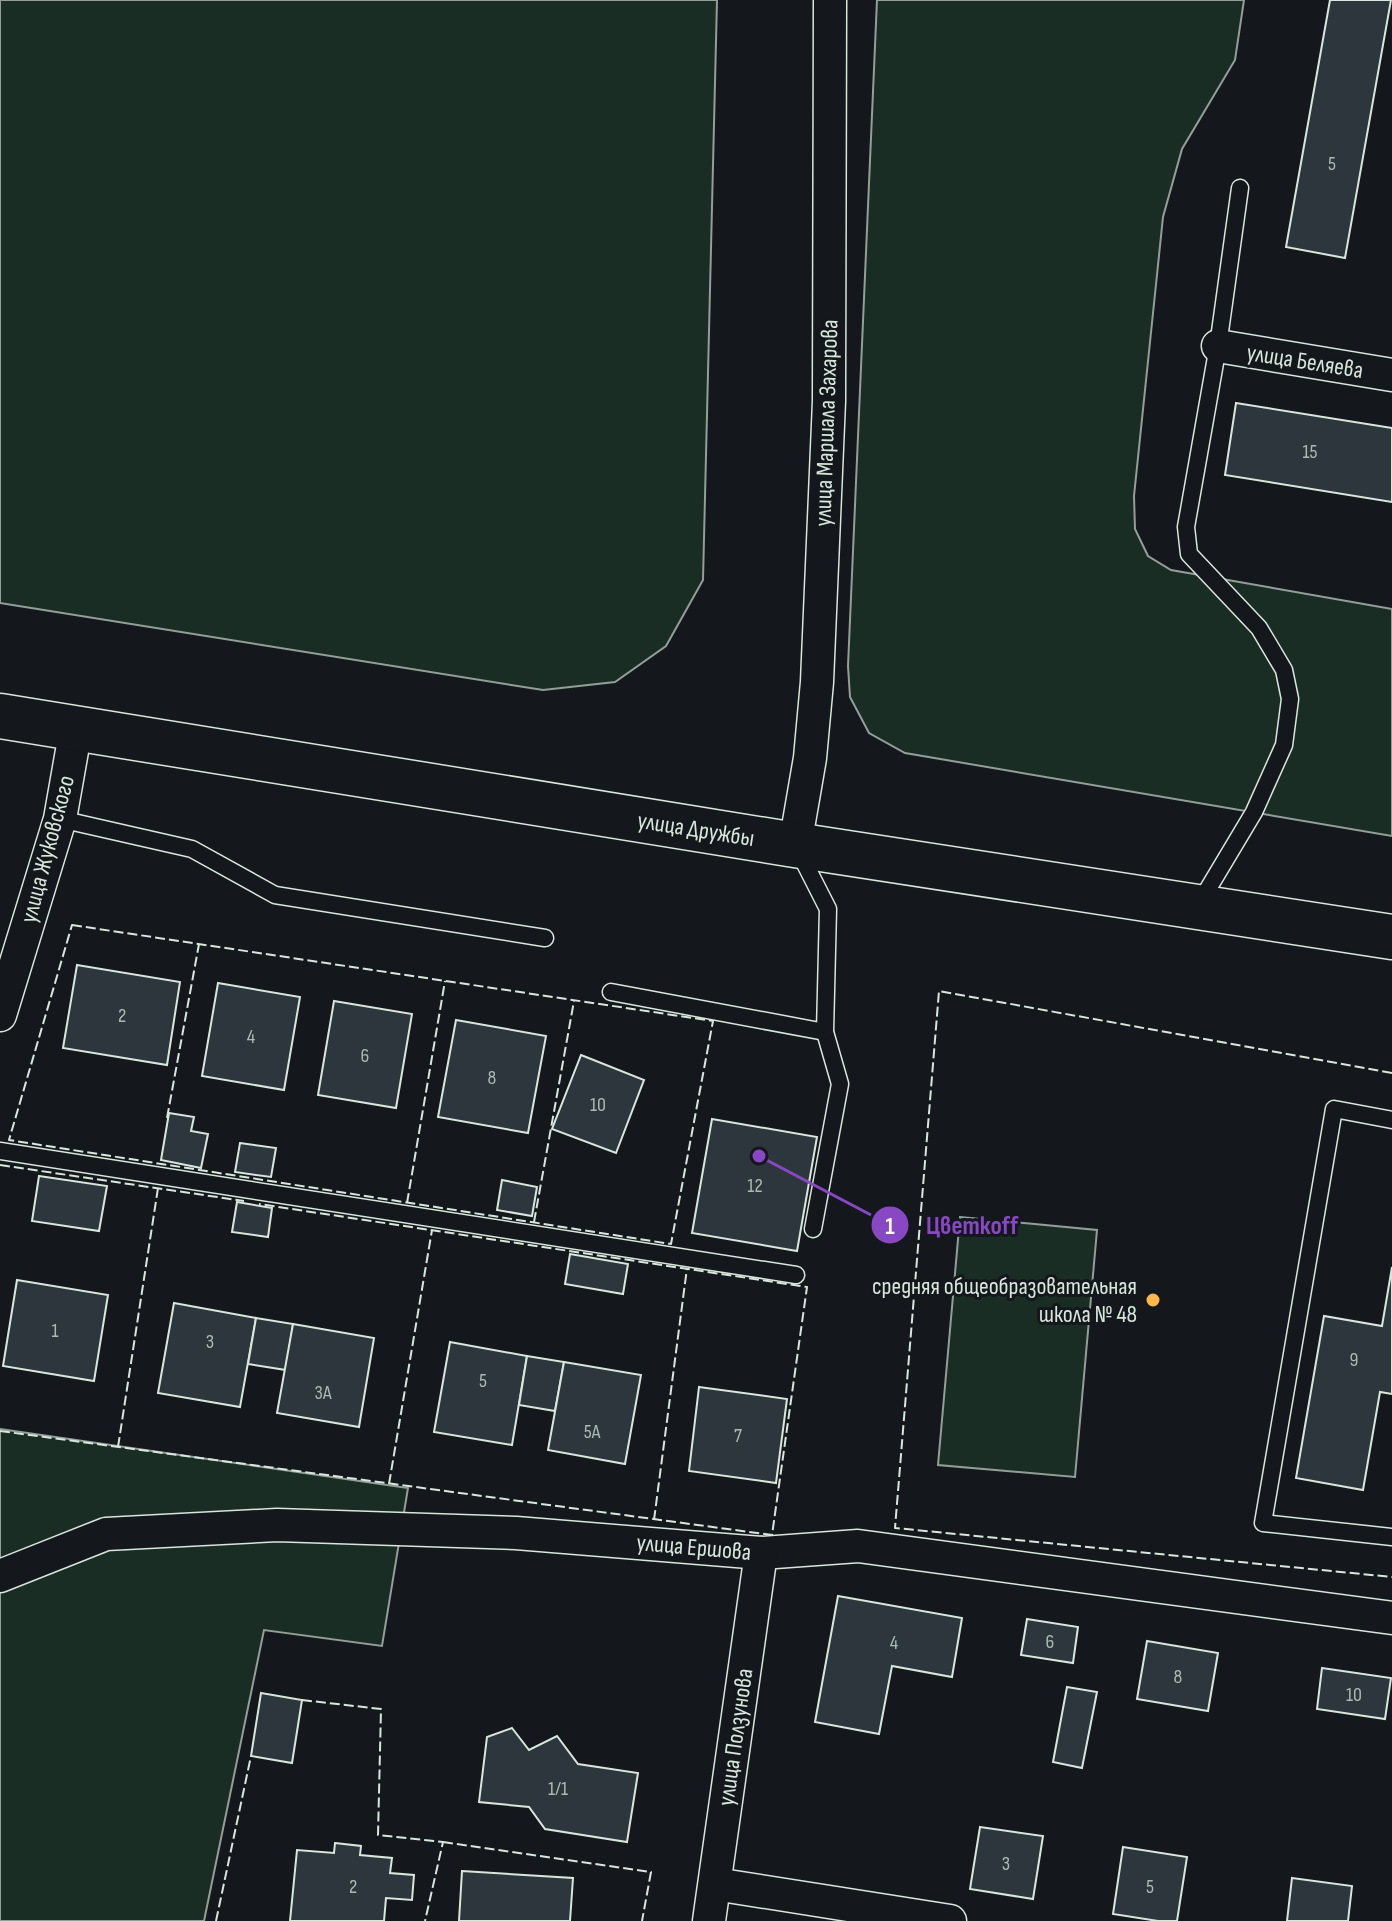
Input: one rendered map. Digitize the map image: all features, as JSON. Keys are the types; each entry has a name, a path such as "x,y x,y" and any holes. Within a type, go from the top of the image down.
{"main road":[{"name":"улица Дружбы","path":"0,716 795,845 1392,937"}],"street":[{"name":"улица Маршала Захарова","path":"795,845 810,758 817,682 828,416 830,0"},
{"name":"улица Беляева","path":"1218,346 1392,375"},
{"name":"улица Жуковского","path":"0,1015 60,819 76,728"},
{"name":"улица Ершова","path":"0,1576 106,1534 277,1525 516,1533 761,1553 858,1546 1392,1618"},
{"name":"улица Ползунова","path":"709,1921 761,1553"},
{"path":"715,1884 950,1921"}],"lane":[{"path":"1198,906 1260,798 1284,745 1290,699 1284,670 1259,628 1189,554 1186,527 1218,346 1240,188"},
{"path":"60,819 192,849 275,895 545,938"},
{"path":"795,845 828,909 825,1032 840,1084 813,1229"},
{"path":"611,992 825,1032"},
{"path":"1392,1120 1334,1109 1263,1523 1392,1537"},
{"path":"0,1151 796,1275"}],"green space":[{"path":"0,0 717,0 703,580 666,646 615,682 543,690 0,603"},
{"path":"877,0 1244,0 1235,60 1182,149 1163,217 1134,496 1135,529 1148,556 1171,570 1392,609 1392,836 905,753 869,733 850,697 848,666"},
{"path":"960,1217 1097,1230 1075,1477 938,1465"},
{"path":"0,1429 408,1488 382,1646 264,1630 204,1921 0,1921"}],"building":[{"path":"1330,0 1391,0 1345,258 1286,247"},
{"path":"1236,403 1392,428 1392,502 1225,475"},
{"path":"77,965 180,982 167,1065 63,1048"},
{"path":"218,983 300,997 284,1090 202,1076"},
{"path":"334,1001 412,1014 396,1108 318,1095"},
{"path":"456,1020 546,1036 528,1133 438,1117"},
{"path":"581,1055 644,1080 616,1153 552,1129"},
{"path":"169,1113 194,1117 191,1131 208,1134 201,1168 161,1160"},
{"path":"712,1119 817,1137 797,1251 692,1233"},
{"path":"240,1143 276,1148 271,1177 235,1172"},
{"path":"39,1176 107,1186 99,1231 32,1221"},
{"path":"502,1180 537,1187 532,1216 497,1210"},
{"path":"237,1202 272,1208 268,1237 232,1232"},
{"path":"570,1254 628,1264 623,1294 565,1284"},
{"path":"1392,1267 1392,1394 1380,1392 1363,1490 1296,1478 1324,1316 1382,1326"},
{"path":"17,1280 108,1295 94,1381 3,1366"},
{"path":"174,1303 256,1318 240,1407 158,1393"},
{"path":"256,1318 293,1324 286,1370 248,1364"},
{"path":"293,1324 374,1338 359,1427 277,1413"},
{"path":"450,1342 527,1356 512,1445 434,1432"},
{"path":"527,1356 564,1362 555,1411 519,1405"},
{"path":"564,1362 641,1375 625,1464 548,1450"},
{"path":"699,1387 787,1399 776,1483 689,1471"},
{"path":"838,1596 962,1618 952,1677 892,1666 879,1734 815,1722"},
{"path":"1027,1619 1078,1627 1073,1663 1021,1655"},
{"path":"1147,1641 1218,1653 1208,1711 1137,1699"},
{"path":"1322,1668 1391,1678 1385,1719 1317,1709"},
{"path":"1067,1687 1097,1692 1082,1768 1053,1762"},
{"path":"261,1693 302,1700 292,1763 251,1756"},
{"path":"512,1728 529,1750 557,1736 578,1764 638,1773 627,1842 545,1829 529,1807 479,1802 487,1737"},
{"path":"980,1827 1043,1836 1033,1899 970,1889"},
{"path":"335,1843 361,1846 360,1855 392,1858 390,1873 414,1875 412,1900 386,1898 384,1921 290,1921 297,1850 334,1853"},
{"path":"1123,1847 1187,1857 1177,1921 1113,1914"},
{"path":"462,1871 573,1878 570,1921 459,1921"},
{"path":"1292,1878 1352,1886 1348,1921 1287,1921"}],"fence":[{"path":"72,925 713,1021 671,1244 9,1140 72,925"},
{"path":"167,1118 199,944"},
{"path":"407,1203 445,981"},
{"path":"1392,1073 939,991 895,1528 1392,1577"},
{"path":"534,1222 574,1001"},
{"path":"0,1165 244,1201"},
{"path":"118,1447 158,1188"},
{"path":"0,1431 772,1535 807,1287 259,1204"},
{"path":"389,1484 432,1230"},
{"path":"654,1520 687,1268"},
{"path":"302,1700 381,1709 378,1835 443,1842 425,1921"},
{"path":"216,1921 251,1756"},
{"path":"443,1842 651,1872 642,1921"}],"place":[{"name":"Цветкоff","path":"759,1156"},
{"name":"средняя общеобразовательная школа № 48","path":"1153,1300"}]}
